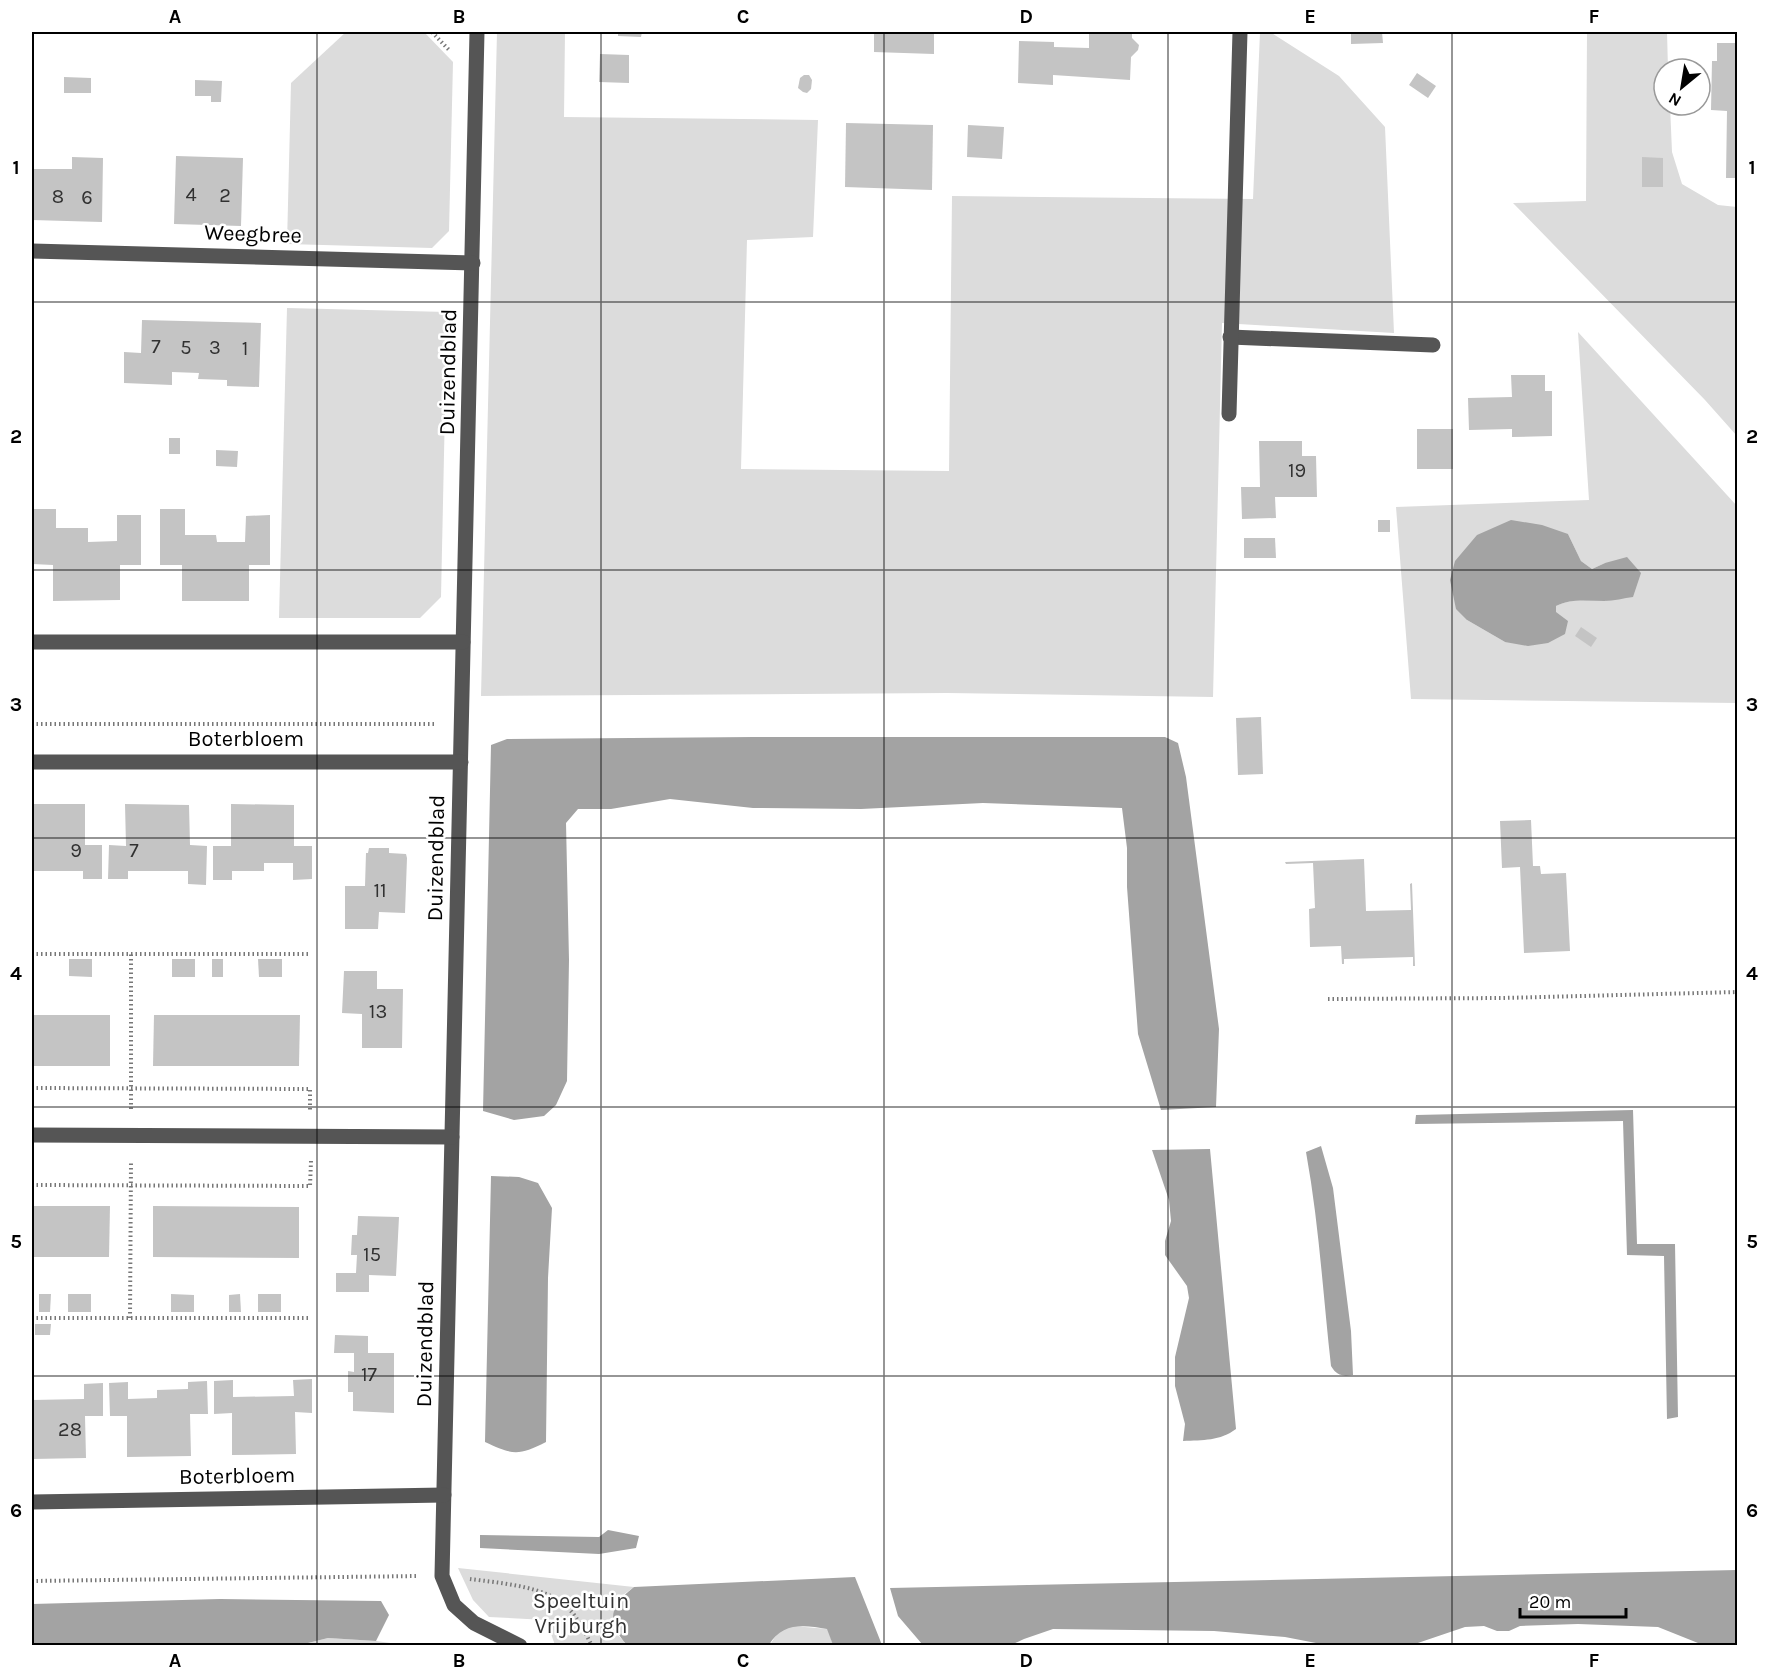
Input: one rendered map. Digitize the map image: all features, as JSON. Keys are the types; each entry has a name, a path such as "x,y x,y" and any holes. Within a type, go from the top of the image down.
{"street":[{"name":"Duizendblad","path":"477,32 442,1576 453,1605 474,1623 520,1646"},
{"path":"1229,414 1240,32"},
{"name":"Weegbree","path":"32,251 473,263"},
{"path":"1230,337 1433,345"},
{"path":"32,642 463,642"},
{"name":"Boterbloem","path":"32,762 460,762"},
{"path":"32,1136 452,1137"},
{"name":"Boterbloem","path":"32,1502 444,1495"}],"path":[{"path":"32,724 462,724"},
{"path":"32,954 309,954"},
{"path":"131,954 131,1088"},
{"path":"1328,999 1515,998 1737,992"},
{"path":"32,1088 310,1089 310,1186 32,1185"},
{"path":"130,1318 131,1185"},
{"path":"32,1318 311,1318"},
{"path":"32,1581 442,1576 515,1586 551,1595 570,1609 592,1646"}],"green space":[{"path":"346,32 424,32 453,62 449,231 432,248 287,244 291,83"},
{"path":"497,32 565,32 564,117 818,120 813,237 747,240 741,469 949,471 952,196 1253,199 1260,32 1270,32 1339,76 1385,127 1394,333 1222,323 1213,697 947,693 481,696"},
{"path":"1587,32 1667,32 1668,57 1652,57 1652,117 1671,117 1672,152 1682,184 1718,205 1737,207 1737,436 1705,400 1513,203 1586,201"},
{"path":"287,308 447,312 441,597 420,618 279,618"},
{"path":"1578,332 1737,506 1737,703 1411,699 1396,507 1589,500","holes":["1568,534 1581,561 1592,569 1605,563 1606,601 1581,600 1562,603 1556,606 1556,612 1505,642 1467,620"]},
{"name":"Speeltuin Vrijburgh","path":"458,1568 634,1587 619,1598 616,1633 627,1645 555,1645 546,1620 489,1617 473,1600"},
{"path":"793,1626 828,1629 833,1645 769,1646 779,1631"},
{"path":"328,1638 376,1641 405,1645 296,1646"}],"shaded area":[{"path":"1511,520 1542,525 1568,534 1581,561 1592,569 1627,557 1641,573 1633,597 1608,601 1562,603 1556,606 1556,612 1568,621 1565,634 1548,643 1528,646 1505,642 1467,620 1456,609 1450,580 1455,561 1477,535"},
{"path":"1165,737 1178,743 1186,777 1219,1029 1216,1107 1161,1110 1138,1034 1127,887 1127,848 1122,808 983,803 861,809 753,808 670,799 611,809 578,809 566,823 569,960 567,1081 556,1105 544,1116 514,1120 483,1111 491,745 507,739"},
{"path":"1633,1110 1637,1244 1675,1244 1678,1417 1667,1419 1664,1256 1627,1255 1623,1121 1415,1124 1416,1115"},
{"path":"1321,1146 1333,1188 1351,1331 1353,1375 1340,1375 1331,1366 1318,1232 1306,1152"},
{"path":"1210,1149 1236,1429 1217,1438 1183,1441 1185,1424 1175,1386 1175,1357 1189,1298 1187,1286 1165,1255 1165,1241 1171,1221 1169,1200 1152,1150"},
{"path":"491,1176 519,1177 538,1183 552,1208 548,1278 546,1442 522,1452 509,1451 485,1442"},
{"path":"608,1530 639,1536 636,1548 599,1554 480,1548 480,1535 599,1537"},
{"path":"1737,1570 1737,1646 1703,1645 1658,1627 1578,1624 1520,1626 1509,1631 1497,1631 1484,1626 1465,1627 1409,1646 1350,1646 1285,1637 1214,1631 1053,1629 1011,1645 922,1644 898,1616 890,1588"},
{"path":"855,1577 882,1645 833,1645 827,1629 802,1626 780,1632 769,1645 627,1645 620,1637 613,1622 615,1608 619,1601 634,1587"},
{"path":"220,1599 381,1601 389,1615 376,1641 328,1638 296,1646 32,1645 32,1604"}],"building":[{"path":"618,32 642,32 641,37 618,36"},
{"path":"874,32 934,32 934,54 874,52"},
{"path":"1089,32 1132,32 1132,38 1139,45 1138,50 1131,57 1130,80 1053,75 1053,85 1018,83 1019,41 1054,42 1054,47 1089,48"},
{"path":"1334,32 1334,34 1306,33"},
{"path":"1351,32 1382,32 1383,43 1351,44"},
{"path":"1717,43 1737,43 1737,178 1726,178 1727,111 1712,110 1712,61 1717,61"},
{"path":"600,54 629,55 629,83 599,82"},
{"path":"1417,73 1436,86 1428,98 1409,85"},
{"path":"809,75 812,80 811,89 807,93 798,88 800,78"},
{"path":"64,77 91,78 91,93 64,93"},
{"path":"195,80 222,81 221,102 211,102 211,96 195,96"},
{"path":"846,123 933,125 932,190 845,187"},
{"path":"968,125 1004,127 1002,159 967,157"},
{"path":"176,156 243,158 241,226 174,224"},
{"path":"72,157 103,158 102,222 32,220 32,169 72,169"},
{"path":"1642,157 1663,158 1663,187 1642,187"},
{"path":"142,320 261,323 259,387 227,386 227,380 198,379 199,373 172,372 172,385 124,383 124,352 141,353"},
{"path":"1511,375 1545,375 1545,391 1552,391 1552,436 1512,437 1512,429 1469,430 1468,398 1512,397"},
{"path":"1417,429 1453,429 1453,469 1417,469"},
{"path":"169,438 180,438 180,454 169,454"},
{"path":"1259,441 1302,441 1302,456 1316,456 1317,497 1275,497 1276,518 1242,519 1241,487 1260,487"},
{"path":"216,450 238,451 237,467 216,466"},
{"path":"32,509 56,509 56,528 88,528 88,542 117,541 117,515 141,515 141,565 120,565 120,600 53,601 53,565 32,564"},
{"path":"160,509 185,509 185,535 216,535 217,542 245,542 246,516 270,515 270,565 249,565 249,601 182,601 182,565 160,565"},
{"path":"1378,520 1390,520 1390,532 1378,532"},
{"path":"1244,538 1275,538 1276,558 1244,558"},
{"path":"1581,627 1597,638 1591,647 1575,636"},
{"path":"1261,717 1263,774 1238,775 1236,718"},
{"path":"32,804 85,804 85,845 102,845 102,879 83,879 83,871 32,871"},
{"path":"125,804 189,805 190,845 207,846 206,885 188,884 188,871 128,871 128,879 108,879 109,845 126,846"},
{"path":"231,804 294,805 294,846 312,846 312,879 293,880 293,863 264,863 264,871 232,871 232,880 213,880 213,846 231,846"},
{"path":"1531,820 1533,866 1540,866 1541,874 1566,873 1570,951 1524,953 1520,867 1502,868 1500,821"},
{"path":"369,848 389,848 389,853 406,854 405,913 379,912 378,929 345,929 345,886 365,886 366,853"},
{"path":"1364,859 1366,911 1411,910 1410,884 1412,883 1415,966 1413,966 1413,957 1344,959 1344,964 1342,964 1341,946 1310,947 1309,909 1315,908 1313,863 1286,864 1285,862"},
{"path":"69,959 92,959 92,977 69,976"},
{"path":"172,959 195,959 195,977 172,977"},
{"path":"212,959 223,959 223,977 212,977"},
{"path":"258,959 282,959 282,977 259,977"},
{"path":"344,971 377,971 377,989 403,989 402,1048 362,1048 362,1014 342,1013"},
{"path":"32,1015 110,1015 110,1066 32,1066"},
{"path":"154,1015 300,1015 299,1066 153,1066"},
{"path":"32,1206 110,1206 109,1257 32,1257"},
{"path":"153,1206 299,1207 299,1258 153,1257"},
{"path":"358,1216 399,1217 396,1276 369,1275 369,1292 336,1292 336,1273 356,1273 357,1255 351,1255 352,1235 357,1235"},
{"path":"39,1294 51,1294 50,1312 39,1312"},
{"path":"68,1294 91,1294 91,1312 68,1312"},
{"path":"171,1294 194,1295 194,1312 171,1312"},
{"path":"240,1294 241,1312 229,1312 229,1295"},
{"path":"258,1294 281,1294 281,1312 258,1312"},
{"path":"35,1324 51,1324 50,1335 35,1335"},
{"path":"335,1335 368,1336 368,1353 394,1353 394,1413 353,1411 353,1392 348,1392 348,1371 354,1372 354,1353 334,1353"},
{"path":"312,1379 312,1413 295,1412 296,1454 232,1455 232,1413 214,1414 214,1381 233,1380 233,1397 294,1396 293,1380"},
{"path":"207,1381 208,1414 190,1414 191,1456 127,1457 127,1416 110,1416 109,1383 128,1382 128,1399 157,1398 157,1390 188,1389 188,1382"},
{"path":"103,1383 103,1416 85,1416 86,1458 32,1459 32,1400 84,1399 84,1384"}]}
